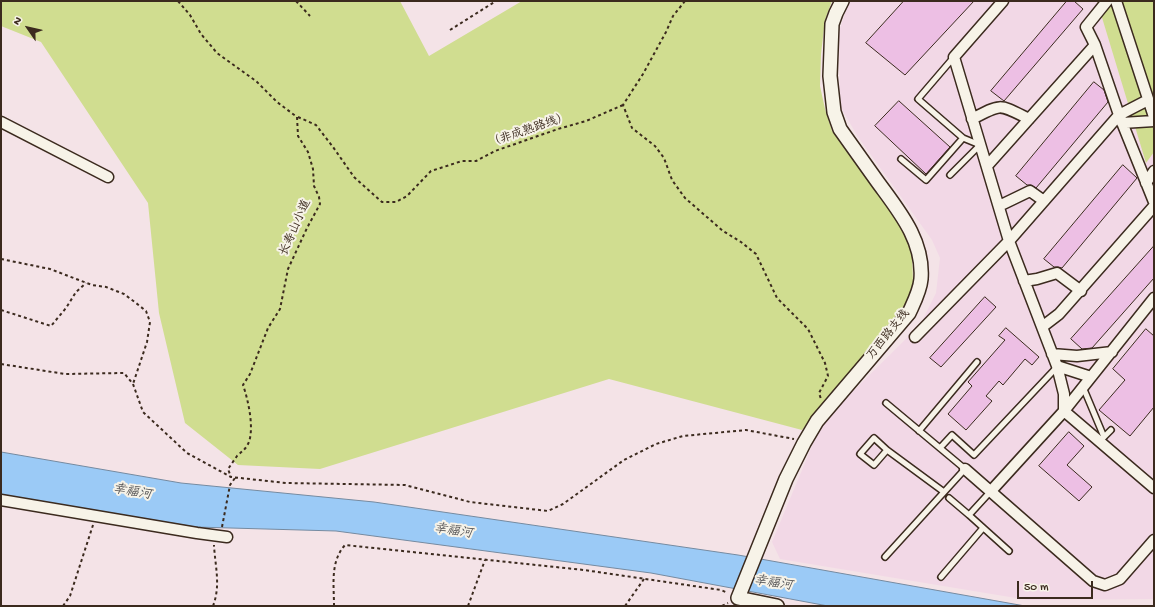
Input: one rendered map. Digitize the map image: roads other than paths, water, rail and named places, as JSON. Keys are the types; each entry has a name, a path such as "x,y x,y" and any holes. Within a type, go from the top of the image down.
{"street":[{"name":"万西路支线","path":"778,606 738,597 786,479 804,442 817,421 909,313 917,297 921,278 920,259 915,240 905,219 840,129 834,112 830,76 832,24 842,1"},
{"path":"1003,1 954,57 1009,241 1057,366 1064,394 1064,411"},
{"path":"1107,1 1086,27 1095,45 1120,119 1154,202"},
{"path":"1116,1 1154,117"},
{"path":"986,166 1095,45"},
{"path":"915,337 1009,241 1120,119 1148,100"},
{"path":"972,119 994,107 1004,106 1029,119"},
{"path":"1120,119 1154,121"},
{"path":"1,122 108,177"},
{"path":"1146,183 1154,171"},
{"path":"999,206 1030,191 1044,201"},
{"path":"1042,327 1059,314 1081,291 1154,206"},
{"path":"1024,281 1057,273 1081,291"},
{"path":"991,491 1064,411 1154,298"},
{"path":"1052,354 1077,356 1112,352"},
{"path":"1057,366 1091,377"},
{"path":"1064,411 1102,439 1154,488"},
{"path":"965,469 1093,581 1105,585 1120,579 1154,540"},
{"path":"1,500 220,536"}],"lane":[{"path":"950,175 980,145 962,138 918,99 954,57"},
{"path":"902,159 926,180 962,138"},
{"path":"919,431 977,362"},
{"path":"940,448 952,435 974,455 1057,366"},
{"path":"1083,387 1102,439 1111,430"},
{"path":"885,558 965,469 886,403"},
{"path":"887,450 874,465 860,454 874,438 887,450 944,492"},
{"path":"969,515 991,491"},
{"path":"949,498 1009,551"},
{"path":"941,577 983,528"}],"water":[{"name":"幸福河","path":"1,452 181,483 374,502 738,555 1025,606 828,606 651,573 336,531 195,527 1,495"}]}
